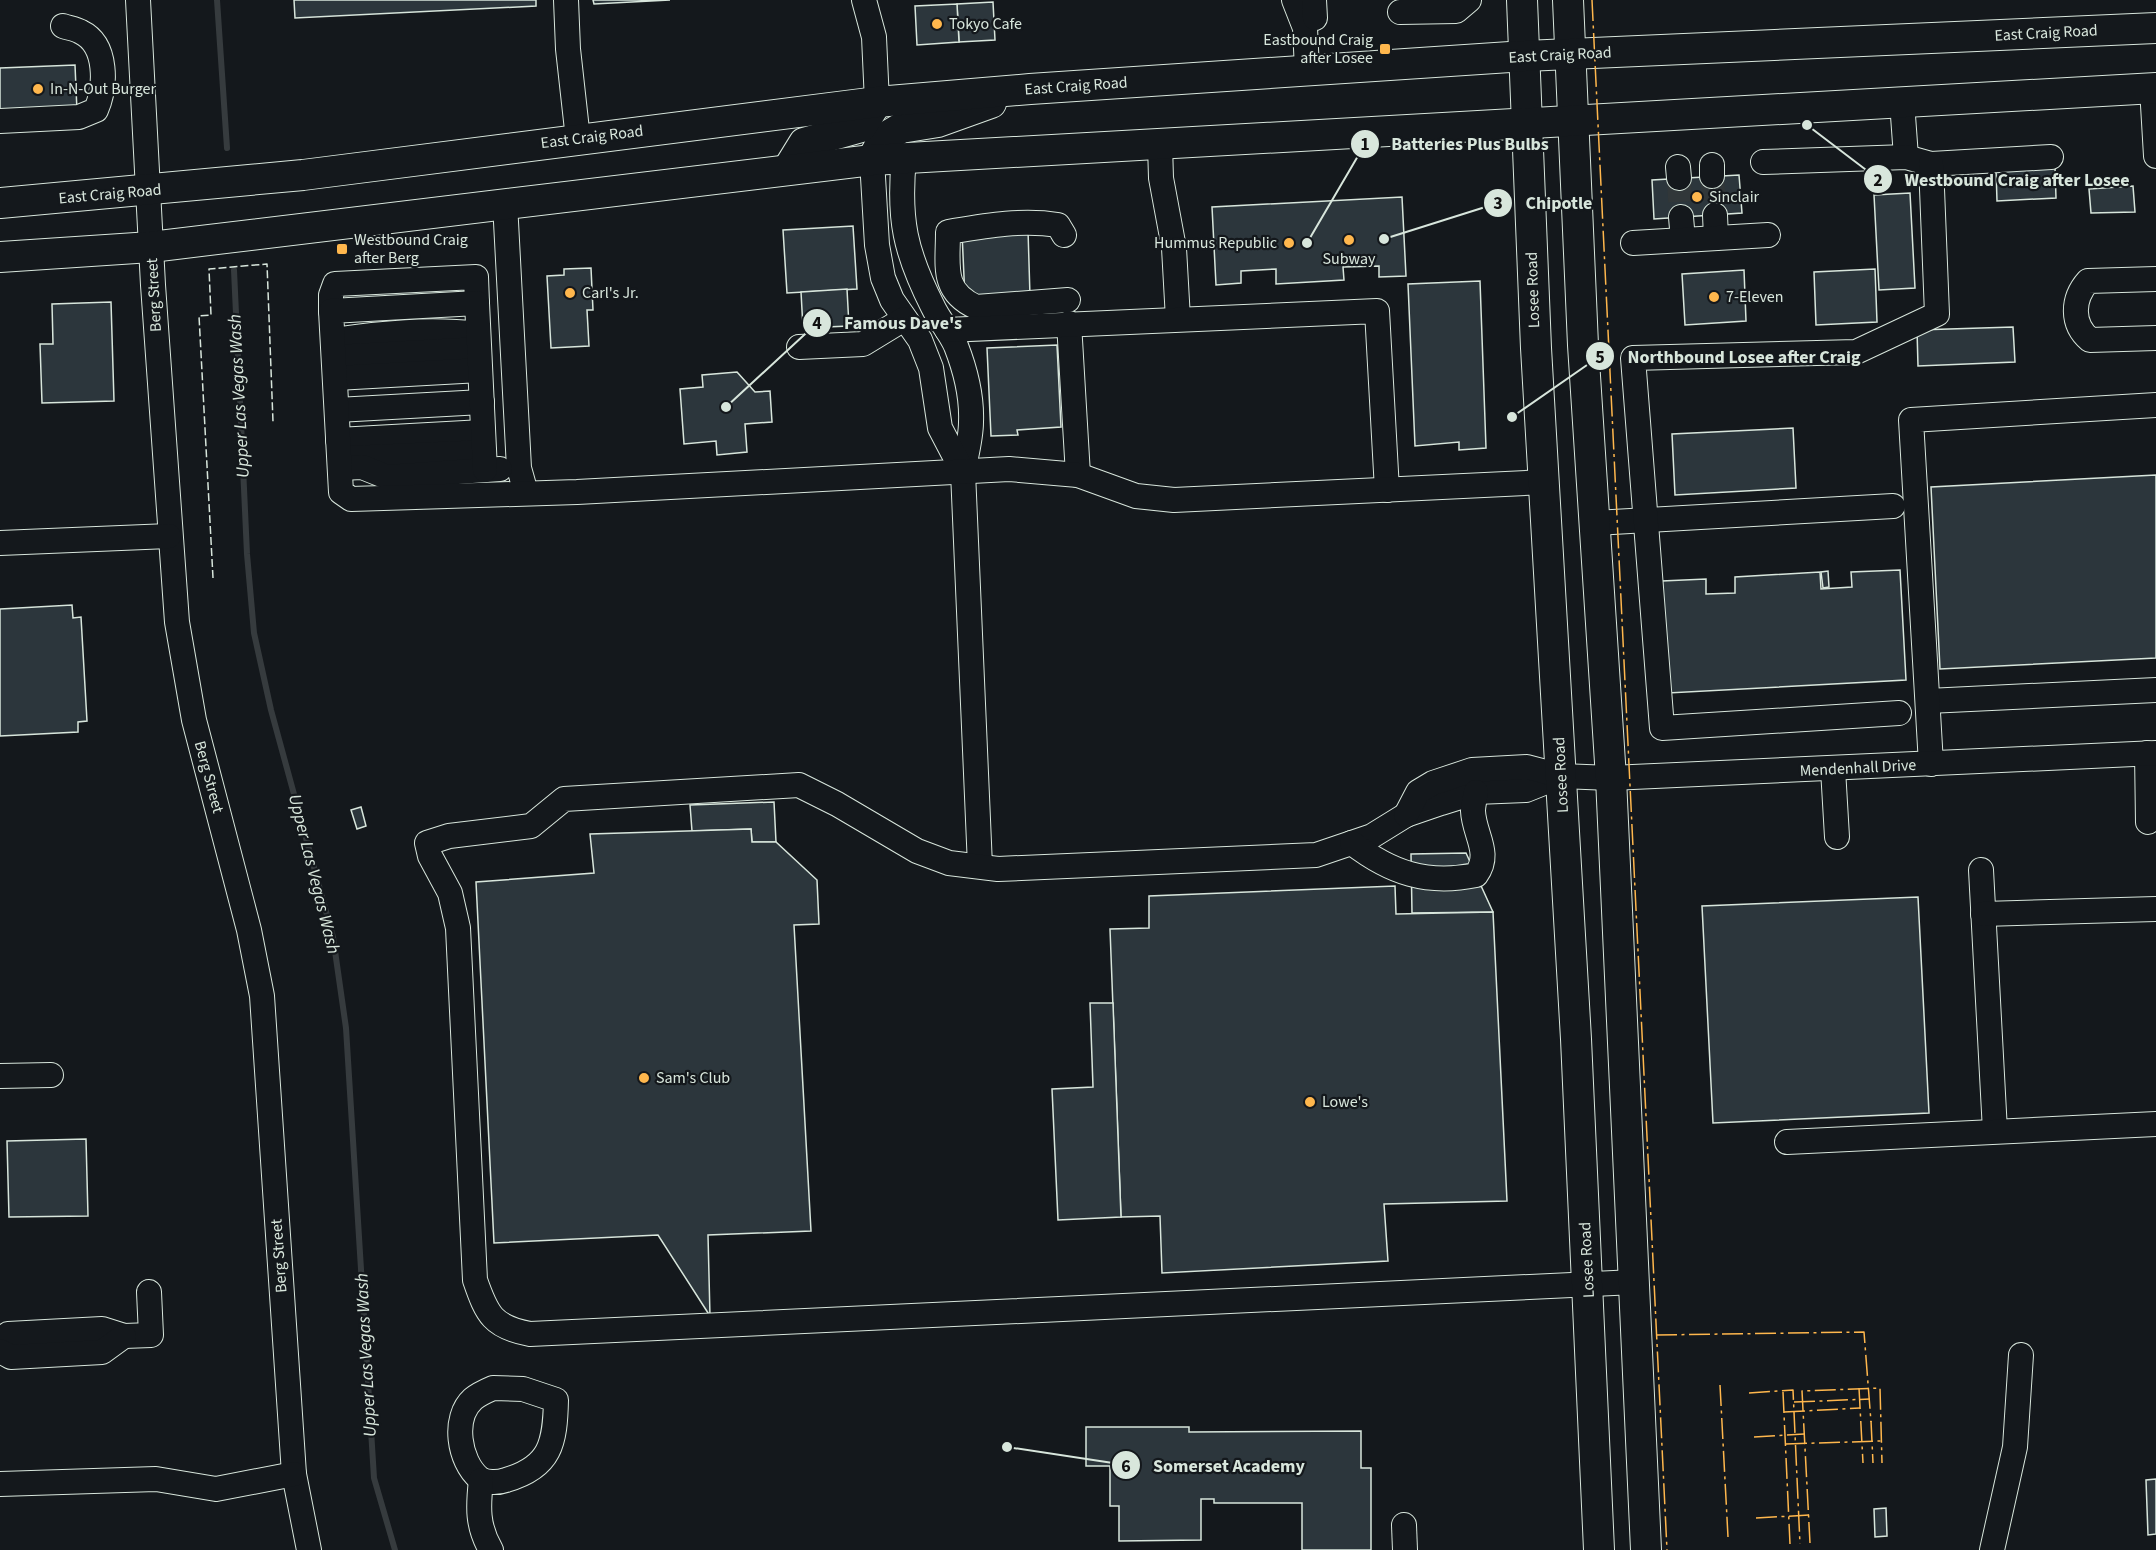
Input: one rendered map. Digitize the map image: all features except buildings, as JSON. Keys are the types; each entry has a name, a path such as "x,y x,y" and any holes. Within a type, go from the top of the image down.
{"main road":[{"name":"Losee Road","path":"1522,0 1536,348 1588,1284 1599,1550"},
{"path":"1568,0 1583,345 1611,778 1646,1550"},
{"name":"East Craig Road","path":"0,203 303,175 877,102 1030,89 1525,56 2156,28"},
{"path":"0,257 151,247 872,160 1902,102 2154,85"},
{"path":"872,160 884,138 901,128 938,122 1030,89"},
{"path":"788,169 804,143 861,127 877,102"}],"street":[{"name":"Berg Street","path":"138,0 151,247 177,622 194,720 249,930 262,996 294,1474 309,1550"},
{"path":"566,0 568,49 578,139"},
{"path":"864,0 874,36 877,102"},
{"path":"1294,0 1305,28 1307,69"},
{"path":"1400,12 1456,11 1469,0"},
{"path":"0,121 79,117 96,110 103,95 101,57 95,43 82,32 63,26"},
{"path":"2154,85 2156,156"},
{"path":"1902,102 1906,157"},
{"path":"1160,145 1161,178 1174,248 1178,319"},
{"path":"1763,162 1906,157 1931,165 2051,157"},
{"path":"904,158 901,187 903,228 913,268 959,356 967,387 970,414 963,472 980,866"},
{"path":"872,160 877,245 883,278 904,319 920,340 927,359 940,428 963,472"},
{"path":"1899,713 1662,728 1633,358 1856,352 1937,314 1931,165"},
{"path":"506,203 519,468 526,493"},
{"path":"1064,235 1058,225 1044,223 994,224 948,232 951,290 964,302 976,307 1178,319 1377,311 1386,490"},
{"path":"1633,243 1682,228 1715,226 1768,235"},
{"path":"484,454 476,277 335,284 331,295 331,310 335,375 345,458 341,492 351,499 526,493 1009,469 1078,475 1136,496 1174,500 1545,482"},
{"path":"2156,279 2088,280 2076,302 2075,314 2080,328 2091,340 2156,338"},
{"path":"946,330 1068,312"},
{"path":"1068,312 1078,475"},
{"path":"799,347 863,345 904,319"},
{"path":"335,375 370,335 453,331 480,361"},
{"path":"335,375 480,361"},
{"path":"335,375 480,361"},
{"path":"1932,764 1911,420 2156,405"},
{"path":"345,458 484,454 519,468"},
{"path":"345,458 387,477 484,454"},
{"path":"1595,523 1646,522 1893,506"},
{"path":"0,543 170,536"},
{"path":"1928,701 2156,690"},
{"path":"2148,822 2151,753"},
{"name":"Mendenhall Drive","path":"1561,776 1611,778 2151,753"},
{"path":"1406,815 1418,792 1460,772 1527,767 1561,776"},
{"path":"1833,769 1837,837"},
{"path":"1561,776 1526,790 1476,792 1406,815 1372,836 1316,855 999,869 950,863 916,851 837,804 799,785 564,799 531,826 448,836 426,843 430,856 450,893 458,928 476,1280 491,1317 499,1326 530,1334 1635,1282"},
{"path":"1352,843 1372,859 1403,874 1440,878 1476,875 1482,867 1483,853 1473,811 1476,792"},
{"path":"1981,870 1995,1131"},
{"path":"1983,914 2156,909"},
{"path":"0,1076 51,1075"},
{"path":"1787,1142 2156,1124"},
{"path":"0,1341 8,1334 102,1329 123,1336 151,1335 149,1292"},
{"path":"0,1351 11,1357 102,1352 123,1336"},
{"path":"1992,1550 2015,1447 2021,1355"},
{"path":"481,1480 500,1482 535,1468 548,1454 554,1436 556,1400 511,1388 493,1388 472,1400 464,1412 462,1446 467,1465 481,1480 479,1500 482,1533 491,1550"},
{"path":"0,1484 156,1479 216,1489 294,1474"},
{"path":"1404,1525 1405,1550"}],"waterway":[{"name":"Upper Las Vegas Wash","path":"217,0 227,148"},
{"name":"Upper Las Vegas Wash","path":"234,270 247,554 254,633 271,710 333,937 346,1028 374,1478 395,1550"}],"tunnel":[{"path":"1712,176 1715,215"},
{"path":"1679,178 1681,217"}],"fence":[{"path":"213,578 199,316 211,315 209,269 267,264 273,422"}],"power":[{"path":"1592,0 1667,1550"},
{"path":"1656,1335 1864,1332 1871,1422"},
{"path":"1720,1385 1728,1537"},
{"path":"1859,1388 1863,1463"},
{"path":"1810,1543 1802,1391 1880,1388 1882,1463"},
{"path":"1749,1393 1793,1390 1800,1544"},
{"path":"1783,1392 1790,1544"},
{"path":"1794,1402 1870,1399"},
{"path":"1784,1412 1860,1408"},
{"path":"1871,1421 1873,1463"},
{"path":"1754,1437 1804,1434"},
{"path":"1786,1444 1881,1441"},
{"path":"1756,1518 1809,1515"}],"place":[{"name":"Tokyo Cafe","path":"937,24"},
{"name":"Eastbound Craig after Losee","path":"1385,49"},
{"name":"In-N-Out Burger","path":"38,89"},
{"name":"Westbound Craig after Losee","path":"1807,125"},
{"name":"Sinclair","path":"1697,197"},
{"name":"Chipotle","path":"1384,239"},
{"name":"Subway","path":"1349,240"},
{"name":"Hummus Republic","path":"1289,243"},
{"name":"Batteries Plus Bulbs","path":"1307,243"},
{"name":"Westbound Craig after Berg","path":"342,249"},
{"name":"Carl's Jr.","path":"570,293"},
{"name":"7-Eleven","path":"1714,297"},
{"name":"Famous Dave's","path":"726,407"},
{"name":"Northbound Losee after Craig","path":"1512,417"},
{"name":"Sam's Club","path":"644,1078"},
{"name":"Lowe's","path":"1310,1102"},
{"name":"Somerset Academy","path":"1007,1447"}]}
